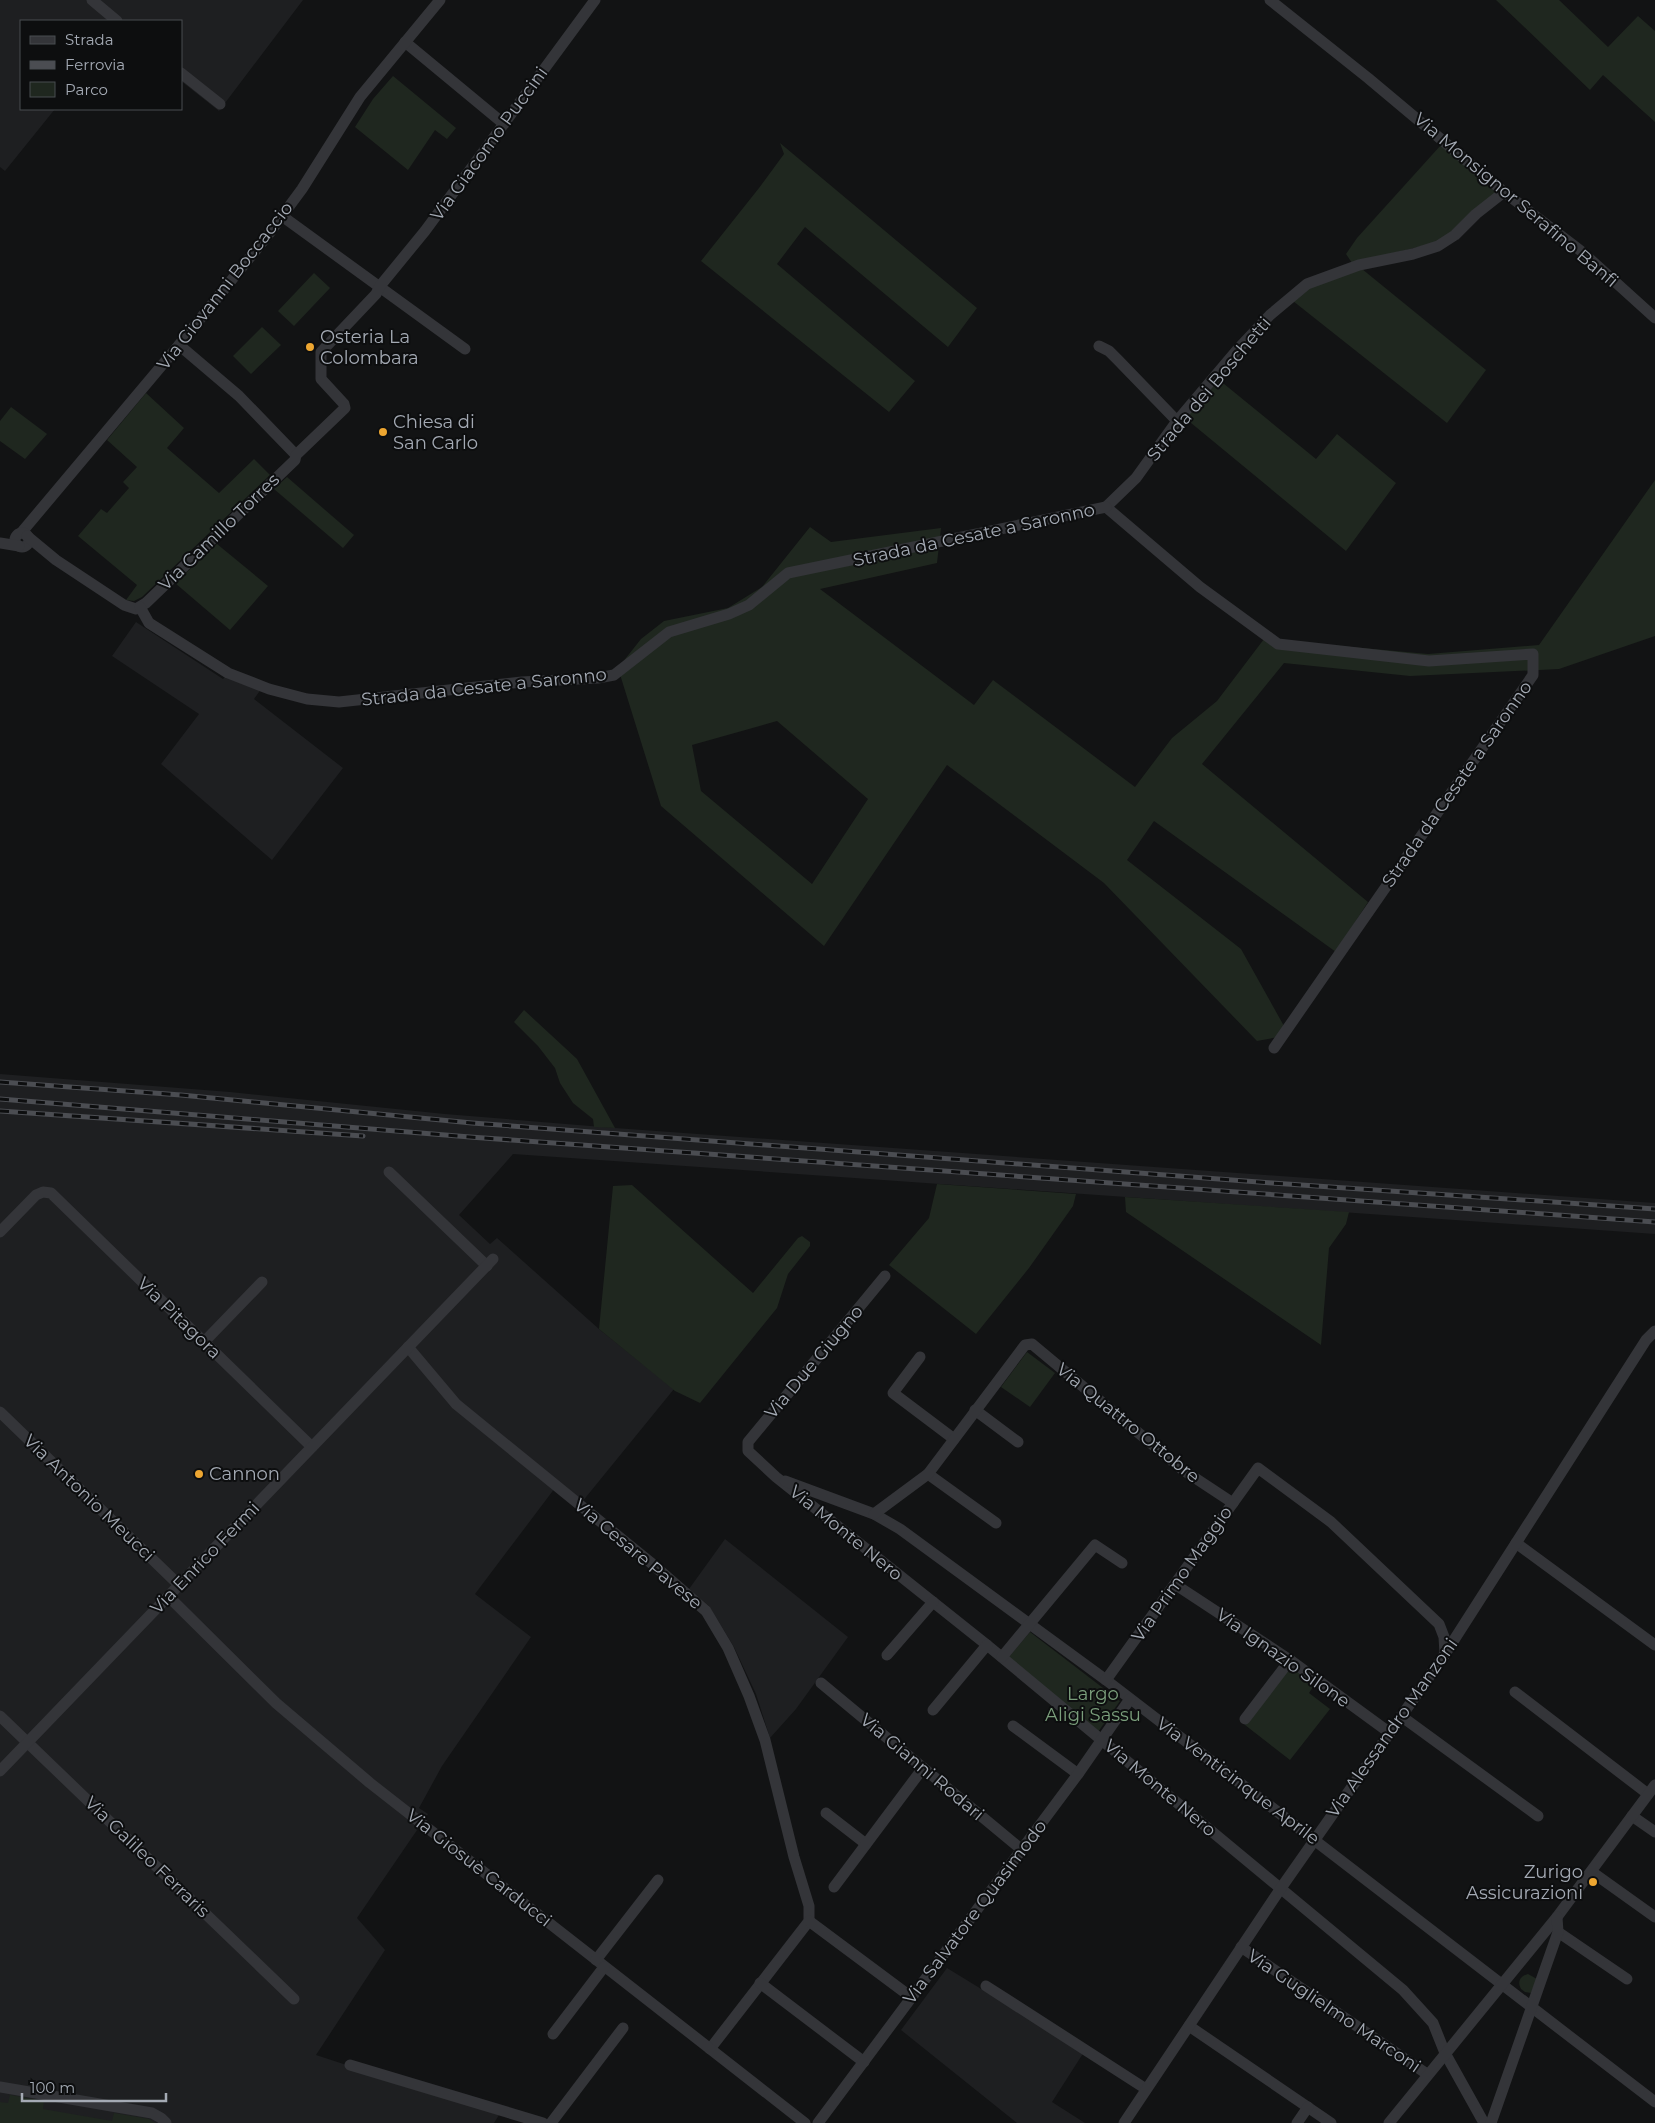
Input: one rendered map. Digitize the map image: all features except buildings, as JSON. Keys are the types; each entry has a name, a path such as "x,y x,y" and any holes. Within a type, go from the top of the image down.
{"street":[{"path":"92,0 116,20"},
{"name":"Via Giovanni Boccaccio","path":"22,539 31,521 179,345 282,216 302,189 360,97 440,0"},
{"name":"Via Giacomo Puccini","path":"296,456 345,408 344,404 321,379 321,352 376,294 380,286 426,231 595,0"},
{"name":"Via Monsignor Serafino Banfi","path":"1270,0 1376,84 1504,192 1581,251 1655,318"},
{"path":"405,42 504,124"},
{"path":"182,74 220,104"},
{"name":"Strada dei Boschetti","path":"1106,507 1136,478 1177,421 1237,350 1270,315 1307,284 1359,265 1413,254 1438,246 1455,235 1476,214 1504,192"},
{"path":"282,216 465,349"},
{"path":"179,345 234,391 296,456"},
{"path":"1099,346 1109,351 1177,421"},
{"name":"Via Camillo Torres","path":"140,607 296,456"},
{"name":"Strada da Cesate a Saronno","path":"140,607 149,623 228,674 269,689 307,699 339,702 522,682 607,677 619,672 669,632 729,614 749,605 788,573 926,546 1106,507 1200,587 1278,644 1429,661 1534,654 1533,675 1274,1048"},
{"path":"0,542 22,539 124,605 130,608 140,607"},
{"name":"Via Enrico Fermi","path":"0,1771 490,1263 389,1172"},
{"name":"Via Pitagora","path":"0,1232 33,1198 46,1192 53,1196 312,1447"},
{"name":"Via Due Giugno","path":"748,1451 748,1442 886,1276"},
{"path":"204,1342 262,1282"},
{"name":"Via Alessandro Manzoni","path":"1124,2123 1281,1888 1445,1654 1646,1340 1655,1331"},
{"name":"Via Quattro Ottobre","path":"975,1410 1025,1344 1032,1344 1183,1470 1232,1503"},
{"name":"Via Cesare Pavese","path":"408,1347 456,1404 650,1562 706,1611 728,1648 749,1696 765,1740 794,1857 809,1906 809,1921"},
{"path":"920,1357 893,1393 954,1439"},
{"path":"874,1514 928,1474 975,1410 1018,1442"},
{"name":"Via Antonio Meucci","path":"0,1412 179,1585"},
{"name":"Via Monte Nero","path":"748,1451 776,1477 987,1645 1403,1990 1432,2023 1445,2053 1484,2123"},
{"name":"Via Primo Maggio","path":"1106,1680 1176,1585 1258,1468 1331,1522 1439,1624 1444,1637 1445,1654"},
{"path":"928,1474 996,1523"},
{"name":"Via Venticinque Aprile","path":"776,1477 874,1514 900,1530 1106,1680 1655,2102"},
{"path":"1516,1543 1655,1645"},
{"path":"1002,1658 1095,1544 1122,1563"},
{"name":"Via Ignazio Silone","path":"1176,1585 1290,1660 1390,1733"},
{"name":"Via Giosuè Carducci","path":"168,1596 276,1703 370,1783 805,2123"},
{"path":"887,1655 932,1602"},
{"path":"933,1710 987,1645"},
{"path":"1245,1719 1290,1660"},
{"name":"Via Gianni Rodari","path":"822,1683 1022,1850"},
{"path":"1389,2123 1427,2074 1557,1917 1652,1790 1515,1692"},
{"name":"Via Salvatore Quasimodo","path":"818,2123 1078,1774 1130,1699"},
{"name":"Via Galileo Ferraris","path":"0,1716 294,1999"},
{"path":"1401,1716 1538,1816"},
{"path":"1013,1726 1078,1774"},
{"path":"834,1887 924,1768"},
{"path":"826,1813 866,1844"},
{"path":"1632,1816 1655,1832"},
{"path":"1592,1872 1655,1917"},
{"path":"553,2034 658,1880"},
{"path":"1491,2123 1558,1932 1557,1917"},
{"path":"710,2049 809,1921 912,1997"},
{"path":"1558,1932 1628,1979"},
{"name":"Via Guglielmo Marconi","path":"1241,1947 1427,2074"},
{"path":"760,1983 864,2062"},
{"path":"986,1986 1146,2089"},
{"path":"1189,2026 1331,2123"},
{"path":"350,2065 543,2123 623,2028"},
{"path":"0,2087 152,2113 166,2123"},
{"path":"1297,2123 1308,2107"}],"shaded area":[{"path":"0,0 303,0 219,111 182,82 182,20 20,20 20,110 54,110 5,171 0,167"},
{"path":"136,622 223,679 232,670 264,685 254,699 343,768 272,860 161,764 199,714 112,656"},
{"path":"0,1074 230,1092 445,1114 615,1128 1655,1203 1655,1234 513,1154 459,1215 490,1244 497,1238 599,1329 674,1389 582,1502 558,1484 475,1594 531,1637 442,1766 419,1808 428,1814 357,1918 385,1950 316,2055 499,2115 494,2123 0,2123"},
{"path":"725,1539 848,1637 796,1709 770,1738 756,1694 734,1647 709,1606 689,1589"},
{"path":"947,1968 1084,2052 1052,2102 1085,2123 1017,2123 901,2030"}],"green space":[{"path":"1496,0 1559,0 1608,47 1638,16 1655,31 1655,122 1603,75 1590,90"},
{"path":"393,76 456,128 447,139 435,130 408,170 355,127 373,99"},
{"path":"780,143 977,308 948,347 805,227 777,264 915,381 889,412 701,261 784,154"},
{"path":"1441,145 1498,194 1439,242 1352,263 1346,254 1357,238"},
{"path":"1362,269 1486,370 1447,423 1293,301 1309,288"},
{"path":"314,273 330,288 294,326 278,311"},
{"path":"262,327 281,345 251,374 233,356"},
{"path":"1218,379 1316,459 1337,434 1396,483 1346,551 1185,418"},
{"path":"146,393 184,428 167,448 219,493 254,459 270,475 142,597 134,601 126,600 137,585 78,536 101,509 107,513 129,488 123,482 137,467 107,440"},
{"path":"11,407 47,434 25,459 0,441 0,421"},
{"path":"287,477 354,535 343,548 274,489"},
{"path":"1655,480 1655,636 1559,669 1410,676 1284,663 1202,764 1368,902 1336,952 1154,821 1127,860 1241,949 1289,1035 1257,1041 1104,883 947,765 824,946 661,806 618,668 641,639 664,621 728,608 762,587 810,527 831,542 941,528 937,563 820,589 974,705 993,680 1135,787 1172,738 1217,701 1264,639 1428,654 1539,645","holes":["777,721 868,799 812,884 701,791 692,745"]},
{"path":"217,544 268,586 230,630 175,583"},
{"path":"524,1010 577,1059 615,1128 594,1127 593,1119 573,1103 560,1083 555,1068 538,1046 514,1022"},
{"path":"937,1184 1076,1194 1073,1206 1029,1268 976,1334 889,1265 929,1218"},
{"path":"632,1185 753,1293 798,1238 802,1236 810,1242 810,1246 788,1274 777,1308 700,1403 675,1391 599,1329 613,1186"},
{"path":"1125,1197 1349,1212 1346,1224 1329,1248 1321,1345 1126,1212"},
{"path":"1027,1352 1055,1373 1030,1407 1001,1387"},
{"name":"Largo Aligi Sassu","path":"1030,1632 1120,1701 1098,1732 1007,1659"},
{"path":"1291,1665 1315,1684 1309,1693 1330,1709 1290,1760 1245,1725"},
{"path":"1528,1974 1537,1979 1531,1993 1521,1989 1519,1984 1521,1978"},
{"path":"10,2095 44,2101 43,2109 112,2121 114,2113 149,2119 155,2123 0,2123 0,2102 8,2103"}],"railway":[{"path":"0,1082 181,1095 472,1123 1272,1183 1655,1209"},
{"path":"0,1099 470,1137 1655,1222"},
{"path":"0,1111 363,1136"}],"place":[{"name":"Osteria La Colombara","path":"310,347"},
{"name":"Chiesa di San Carlo","path":"383,432"},
{"name":"Cannon","path":"199,1474"},
{"name":"Zurigo Assicurazioni","path":"1593,1882"}]}
